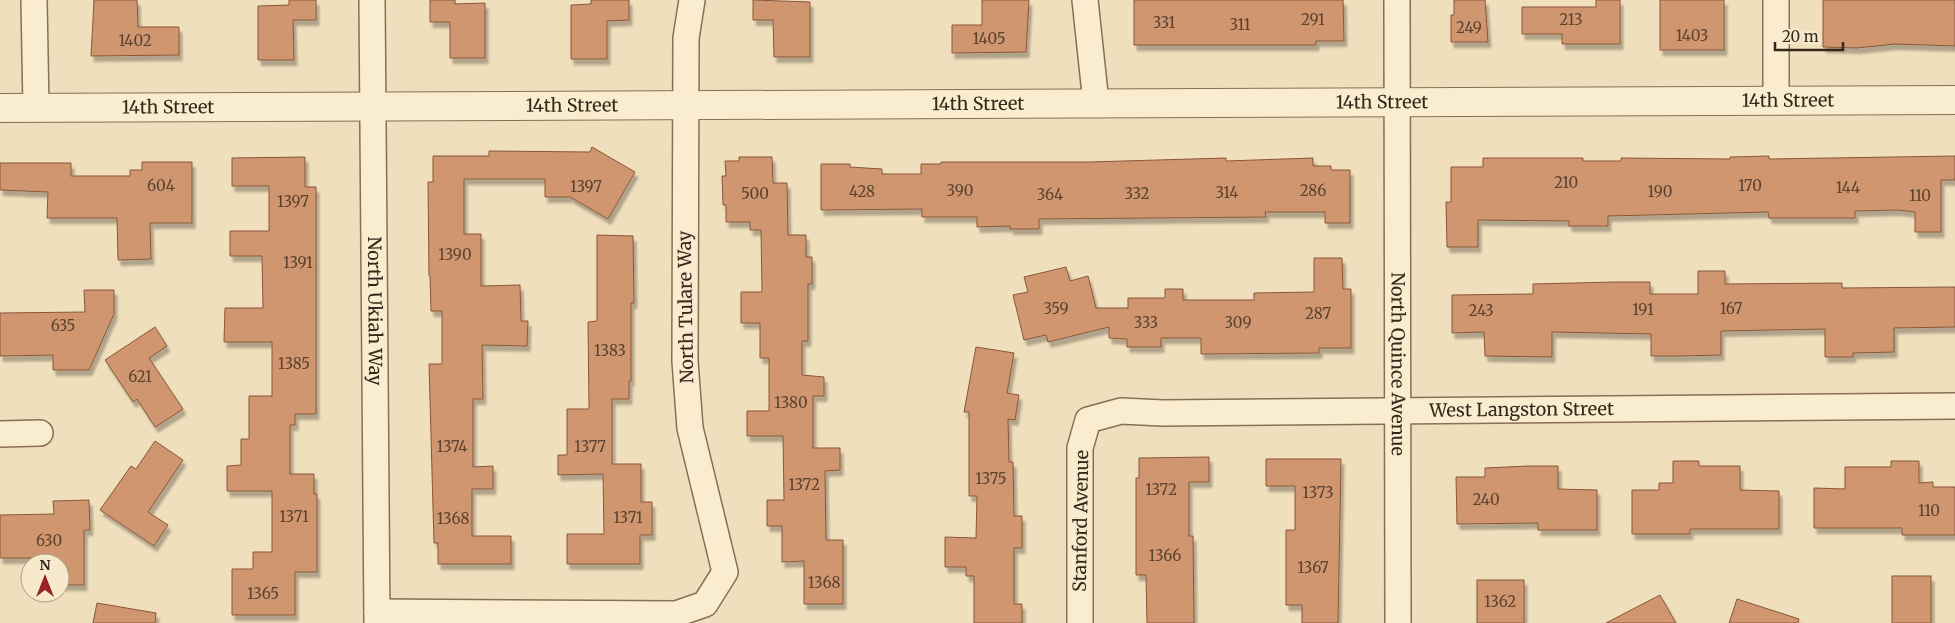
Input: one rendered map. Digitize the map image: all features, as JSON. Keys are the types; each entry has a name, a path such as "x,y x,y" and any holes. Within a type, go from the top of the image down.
{"street":[{"path":"34,0 36,108"},
{"name":"North Ukiah Way","path":"372,0 371,106 377,617"},
{"name":"North Tulare Way","path":"377,617 676,614 705,604 725,572 690,428 685,361 686,38 692,0"},
{"path":"1085,0 1096,104"},
{"name":"North Quince Avenue","path":"1397,0 1398,623"},
{"path":"1776,0 1776,101"},
{"name":"14th Street","path":"0,108 1396,104 1955,100"},
{"name":"West Langston Street","path":"1088,420 1121,411 1163,413 1397,409 1955,406"},
{"name":"Stanford Avenue","path":"1080,623 1080,448 1088,420"},
{"path":"0,434 40,433"}],"building":[{"path":"94,0 137,0 138,27 179,27 179,55 91,56"},
{"path":"289,0 316,0 316,20 293,20 294,60 258,60 258,6 289,5"},
{"path":"430,0 455,0 455,4 485,3 485,58 450,58 450,22 430,22"},
{"path":"591,0 629,0 629,20 607,21 607,59 571,59 571,5 591,4"},
{"path":"753,0 810,2 810,57 774,57 773,20 753,20"},
{"path":"982,0 1029,0 1026,52 952,53 952,25 982,25"},
{"path":"1134,0 1343,0 1344,41 1316,41 1316,45 1134,45"},
{"path":"1454,0 1485,0 1488,42 1451,42 1451,15 1454,15"},
{"path":"1596,0 1620,0 1620,44 1562,44 1562,34 1522,34 1522,7 1596,7"},
{"path":"1660,0 1724,0 1724,50 1660,50"},
{"path":"1823,0 1955,0 1955,46 1895,44 1857,48 1823,47"},
{"path":"592,147 635,172 608,219 570,197 545,197 545,179 464,179 464,234 481,234 481,286 520,285 521,321 528,321 527,346 482,345 483,399 473,399 473,467 493,466 493,489 472,489 472,536 511,536 511,564 438,564 438,543 434,543 429,364 442,364 442,311 431,311 428,182 433,182 433,156 489,156 489,151 590,152"},
{"path":"1769,156 1769,159 1955,156 1955,180 1941,180 1941,232 1915,232 1915,212 1898,210 1855,211 1855,218 1769,218 1768,212 1608,216 1608,226 1569,226 1569,221 1478,220 1478,247 1447,247 1446,202 1451,202 1451,167 1483,167 1483,158 1583,158 1583,161 1621,161 1621,158 1730,159 1730,157"},
{"path":"305,157 305,187 316,187 316,414 295,414 295,425 290,425 290,474 314,474 314,494 317,494 317,572 295,572 295,615 232,615 232,569 253,569 253,552 272,552 272,491 227,491 227,466 241,465 241,439 249,439 249,396 272,396 272,342 224,342 225,308 263,308 262,256 230,256 230,231 269,231 269,186 232,186 232,158"},
{"path":"739,157 772,157 773,183 787,183 788,235 806,235 806,257 812,257 812,284 808,284 808,341 802,341 802,375 824,377 824,396 813,396 813,448 840,448 840,470 825,471 826,540 843,540 843,604 804,604 804,561 782,562 782,526 767,526 767,500 784,500 783,436 747,436 747,411 769,411 769,358 760,358 760,323 741,323 741,292 762,292 761,230 750,230 750,222 726,222 726,205 723,205 722,176 726,176 725,161 739,161"},
{"path":"1226,158 1226,161 1313,158 1313,166 1331,166 1331,170 1350,170 1350,223 1325,223 1325,212 1265,212 1266,217 1039,219 1039,229 1010,229 1010,226 977,227 977,217 922,217 922,209 821,210 821,164 850,164 850,167 882,169 882,174 921,174 921,164 941,164 941,162 1089,162"},
{"path":"142,162 192,162 192,223 150,223 151,259 118,260 117,218 47,218 48,192 0,190 0,163 71,163 71,176 130,176 130,170 142,170"},
{"path":"597,235 633,236 634,303 631,303 631,381 629,381 629,399 612,399 612,464 641,464 641,502 652,502 652,535 640,535 640,564 567,564 567,534 604,534 603,474 558,475 558,455 567,455 567,409 589,409 588,322 597,321"},
{"path":"1314,258 1342,258 1343,289 1351,289 1351,348 1319,348 1319,353 1201,354 1201,338 1161,338 1161,347 1127,347 1127,339 1109,338 1109,327 1048,342 1046,335 1024,340 1013,295 1028,292 1024,277 1066,267 1070,281 1088,276 1096,308 1128,308 1128,298 1165,298 1165,289 1183,289 1183,300 1254,300 1254,293 1314,292"},
{"path":"1698,271 1725,271 1725,284 1842,283 1842,288 1955,287 1955,327 1894,328 1894,352 1853,353 1853,357 1825,357 1825,329 1721,331 1721,355 1683,356 1651,356 1651,334 1552,332 1552,357 1485,356 1484,332 1452,333 1452,295 1533,294 1533,284 1614,282 1650,282 1650,294 1698,294"},
{"path":"84,290 114,290 114,314 89,370 53,370 53,355 0,356 0,313 85,312"},
{"path":"155,327 167,346 149,358 183,409 155,427 137,399 133,402 105,360"},
{"path":"976,347 1014,353 1007,393 1019,395 1015,420 1008,419 1009,462 1013,462 1014,516 1022,516 1022,548 1014,548 1014,604 1022,604 1022,623 974,623 974,576 966,576 966,567 945,567 945,537 976,538 977,496 969,496 969,412 964,412"},
{"path":"155,441 183,460 148,512 168,525 154,546 100,510 131,466 136,469"},
{"path":"1209,457 1209,482 1189,482 1189,536 1193,536 1194,623 1147,623 1146,575 1136,575 1136,478 1139,478 1139,458"},
{"path":"1266,459 1341,459 1338,623 1302,623 1302,605 1286,605 1286,530 1295,530 1295,486 1266,486"},
{"path":"1673,461 1699,461 1699,466 1740,466 1740,490 1779,491 1779,529 1690,529 1690,534 1632,534 1632,490 1659,490 1659,483 1673,483"},
{"path":"1891,461 1919,461 1919,483 1933,482 1933,487 1955,487 1955,535 1902,535 1902,528 1814,528 1814,488 1845,489 1845,467 1891,467"},
{"path":"1558,466 1558,489 1597,490 1597,530 1538,530 1538,523 1457,524 1456,477 1485,477 1485,468"},
{"path":"89,500 90,530 84,530 84,585 70,585 70,553 20,553 20,558 0,558 0,515 54,514 53,501"},
{"path":"1892,576 1931,576 1931,623 1892,623"},
{"path":"1477,580 1524,580 1524,623 1477,623"},
{"path":"1660,595 1676,623 1606,623"},
{"path":"1737,599 1799,619 1798,623 1729,623"},
{"path":"97,603 156,613 155,623 93,623"}]}
